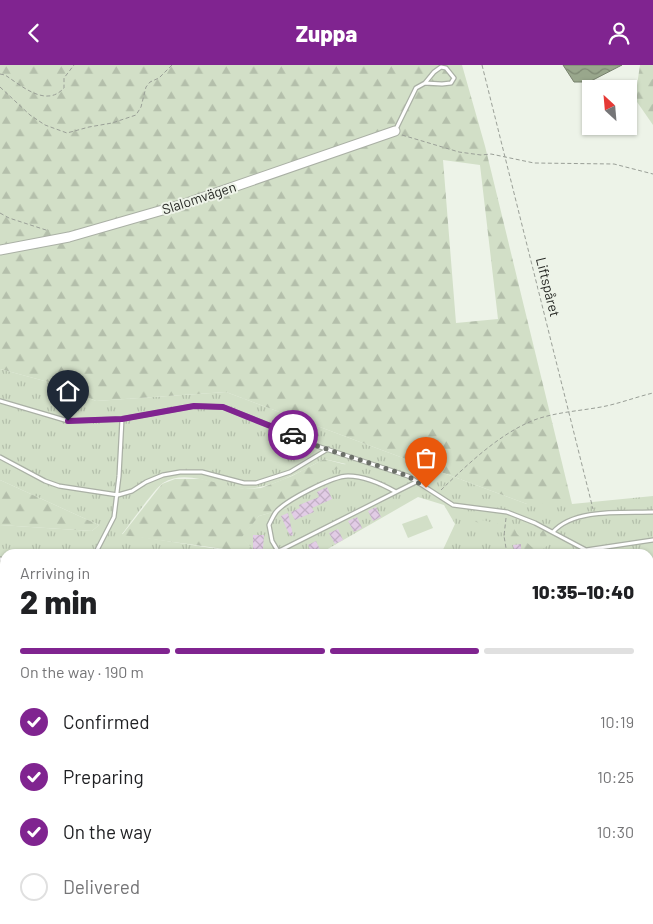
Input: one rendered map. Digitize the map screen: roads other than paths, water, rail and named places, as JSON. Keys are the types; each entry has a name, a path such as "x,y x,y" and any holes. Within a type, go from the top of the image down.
{"street":[{"name":"Slalomvägen","path":"0,250 69,237 170,208 395,131"}],"lane":[{"path":"395,131 416,88 441,67 446,68 454,78 451,83 446,84 424,83"},
{"path":"0,401 68,421 122,419 194,406 223,407 289,433 305,442 388,469 437,493 453,505 507,512 553,532 581,549"},
{"path":"98,549 114,517 118,495 122,419"},
{"path":"0,457 45,481 59,486 118,495 132,491 146,482 163,475 180,472 202,472 244,483 256,483 290,472 328,449"},
{"path":"277,549 272,541 269,525 277,511 308,491 330,481 348,476 367,479 396,492"},
{"path":"286,549 416,482"},
{"path":"553,532 566,521 594,514 653,512"},
{"path":"603,549 653,540"}],"water":[{"path":"563,65 622,65 593,80 574,82"}]}
